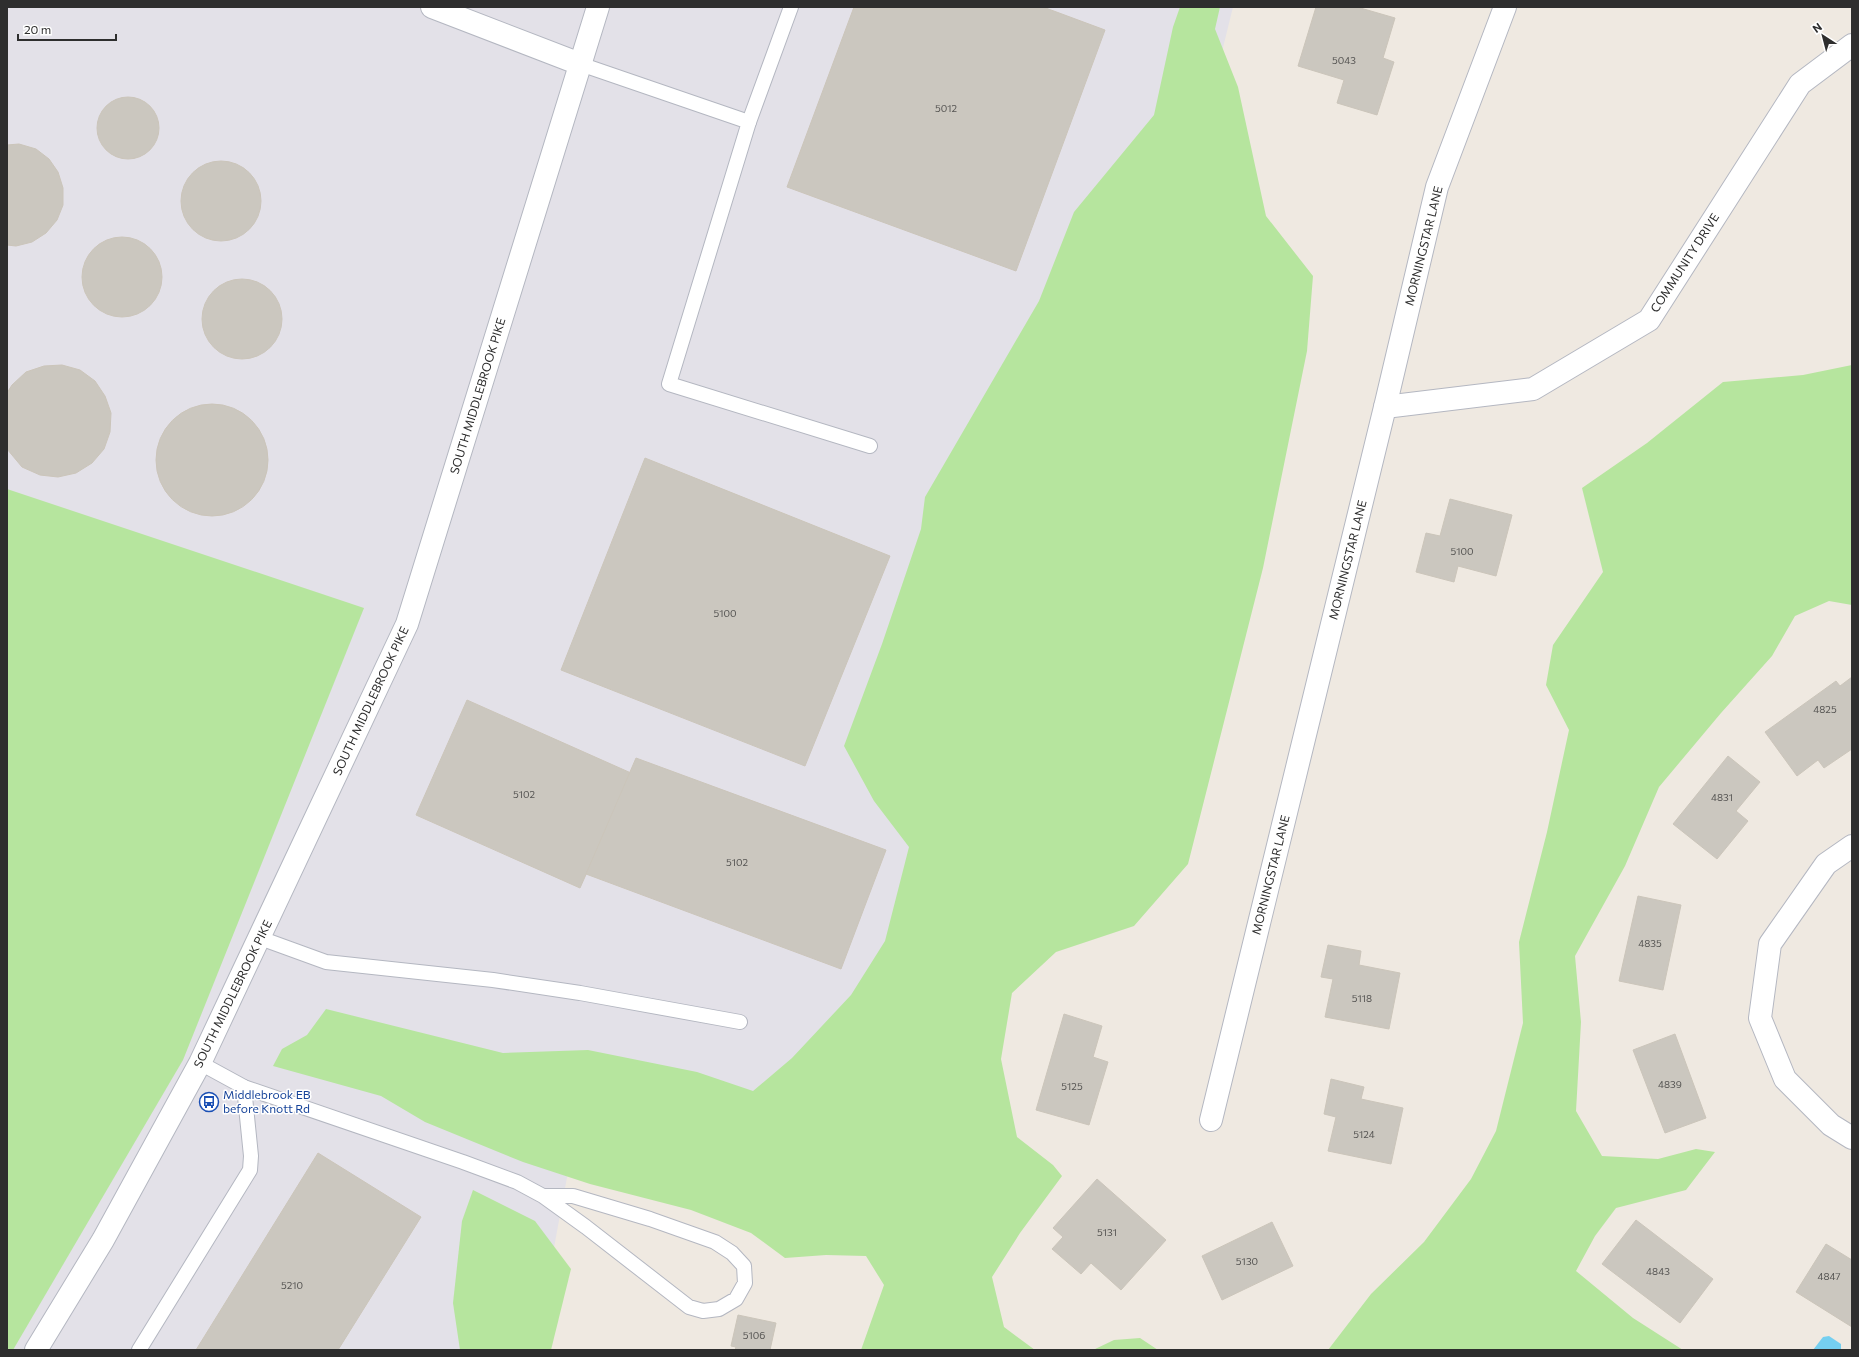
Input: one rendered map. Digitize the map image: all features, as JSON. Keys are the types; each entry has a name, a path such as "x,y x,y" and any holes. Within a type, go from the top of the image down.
{"street":[{"path":"432,7 580,64"},
{"name":"SOUTH MIDDLEBROOK PIKE","path":"36,1350 103,1240 200,1063 407,624 598,7"},
{"name":"MORNINGSTAR LANE","path":"1211,1120 1386,407 1437,187 1505,7"},
{"name":"COMMUNITY DRIVE","path":"1386,407 1533,389 1649,320 1800,84 1852,44"},
{"path":"1852,846 1826,864 1770,944 1760,1018 1785,1079 1831,1125 1852,1138"}],"lane":[{"path":"791,7 749,122 668,384 870,446"},
{"path":"580,64 749,122"},
{"path":"260,938 326,962 494,980 580,993 740,1022"},
{"path":"200,1063 244,1087 463,1162 516,1182 543,1196 586,1227 689,1307 703,1311 719,1309 736,1299 745,1283 744,1266 732,1253 715,1242 650,1219 573,1196 543,1196"},
{"path":"139,1350 250,1170 251,1156 244,1087"}],"shaded area":[{"path":"7,7 1233,7 932,1228 568,1172 535,1350 7,1350"}],"green space":[{"path":"1180,7 1220,7 1215,29 1238,87 1266,216 1313,276 1307,351 1263,568 1188,864 1134,926 1056,952 1012,993 1001,1059 1017,1137 1053,1165 1062,1176 1020,1233 992,1277 1004,1327 1035,1350 861,1350 884,1285 866,1256 826,1255 785,1258 751,1233 691,1210 590,1184 523,1162 425,1122 381,1096 273,1066 282,1049 307,1035 326,1009 503,1053 588,1050 697,1072 753,1091 792,1058 851,995 885,941 909,847 874,801 844,746 882,644 921,529 925,497 1039,301 1074,212 1154,115 1173,27"},
{"path":"1852,365 1852,605 1829,601 1795,616 1772,656 1721,713 1659,787 1625,866 1575,956 1581,1022 1576,1111 1602,1156 1658,1159 1696,1149 1715,1152 1686,1190 1616,1208 1595,1236 1576,1271 1633,1318 1683,1350 1328,1350 1371,1294 1424,1242 1471,1179 1496,1131 1523,1023 1519,942 1547,832 1569,730 1546,685 1553,645 1603,572 1582,488 1647,443 1723,382 1803,375"},
{"path":"7,489 364,608 183,1060 13,1350 7,1350"},
{"path":"473,1190 535,1221 571,1269 551,1350 460,1350 453,1303 462,1221"},
{"path":"1140,1338 1158,1350 1093,1350 1114,1340"}],"water":[{"path":"1829,1336 1841,1344 1841,1350 1813,1350 1823,1337"}],"building":[{"path":"854,7 1043,7 1105,30 1016,271 787,187"},
{"path":"1316,7 1357,7 1395,18 1383,58 1394,62 1377,115 1337,103 1344,80 1298,66"},
{"path":"128,97 140,99 150,106 157,116 159,128 157,140 150,150 140,157 128,159 116,157 106,150 99,140 97,128 99,116 106,106 116,99"},
{"path":"19,144 36,149 49,159 58,172 63,188 63,205 57,220 46,233 32,242 16,246 7,245 7,145"},
{"path":"221,161 236,164 249,173 258,186 261,201 258,216 249,229 236,238 221,241 206,238 193,229 184,216 181,201 184,186 193,173 206,164"},
{"path":"122,237 137,240 150,249 159,262 162,277 159,292 150,305 137,314 122,317 107,314 94,305 85,292 82,277 85,262 94,249 107,240"},
{"path":"242,279 257,282 270,291 279,304 282,319 279,334 270,347 257,356 242,359 227,356 214,347 205,334 202,319 205,304 214,291 227,282"},
{"path":"62,365 80,370 95,381 105,396 111,413 110,432 104,449 92,463 76,473 58,477 40,475 22,467 7,449 7,393 12,385 26,372 44,366"},
{"path":"212,404 233,408 251,421 264,439 268,460 264,481 251,499 233,512 212,516 191,512 173,499 160,481 156,460 160,439 173,421 191,408"},
{"path":"645,458 890,556 805,766 561,670"},
{"path":"1450,499 1512,515 1496,576 1458,566 1454,582 1416,572 1426,533 1440,536"},
{"path":"1852,677 1852,749 1824,768 1818,760 1797,776 1765,732 1836,681 1840,686"},
{"path":"467,700 631,773 580,888 416,815"},
{"path":"1728,756 1760,782 1736,811 1748,821 1717,859 1673,824"},
{"path":"636,758 886,850 841,969 586,874"},
{"path":"1638,896 1681,905 1663,990 1619,981"},
{"path":"1328,945 1361,951 1359,965 1400,973 1389,1029 1325,1017 1333,979 1321,977"},
{"path":"1064,1014 1102,1026 1093,1057 1108,1062 1089,1125 1036,1110"},
{"path":"1675,1034 1706,1118 1665,1133 1633,1050"},
{"path":"1331,1079 1364,1087 1361,1099 1403,1108 1391,1164 1328,1151 1336,1117 1324,1114"},
{"path":"318,1153 421,1217 338,1350 196,1350"},
{"path":"1097,1179 1166,1240 1121,1290 1091,1263 1081,1274 1052,1249 1063,1237 1053,1228"},
{"path":"1636,1220 1713,1279 1680,1323 1602,1264"},
{"path":"1272,1222 1293,1266 1222,1300 1202,1256"},
{"path":"1826,1244 1852,1260 1852,1327 1796,1292"},
{"path":"738,1315 776,1323 770,1350 735,1350 736,1347 731,1346"}],"place":[{"name":"Middlebrook EB before Knott Rd","path":"209,1102"}]}
